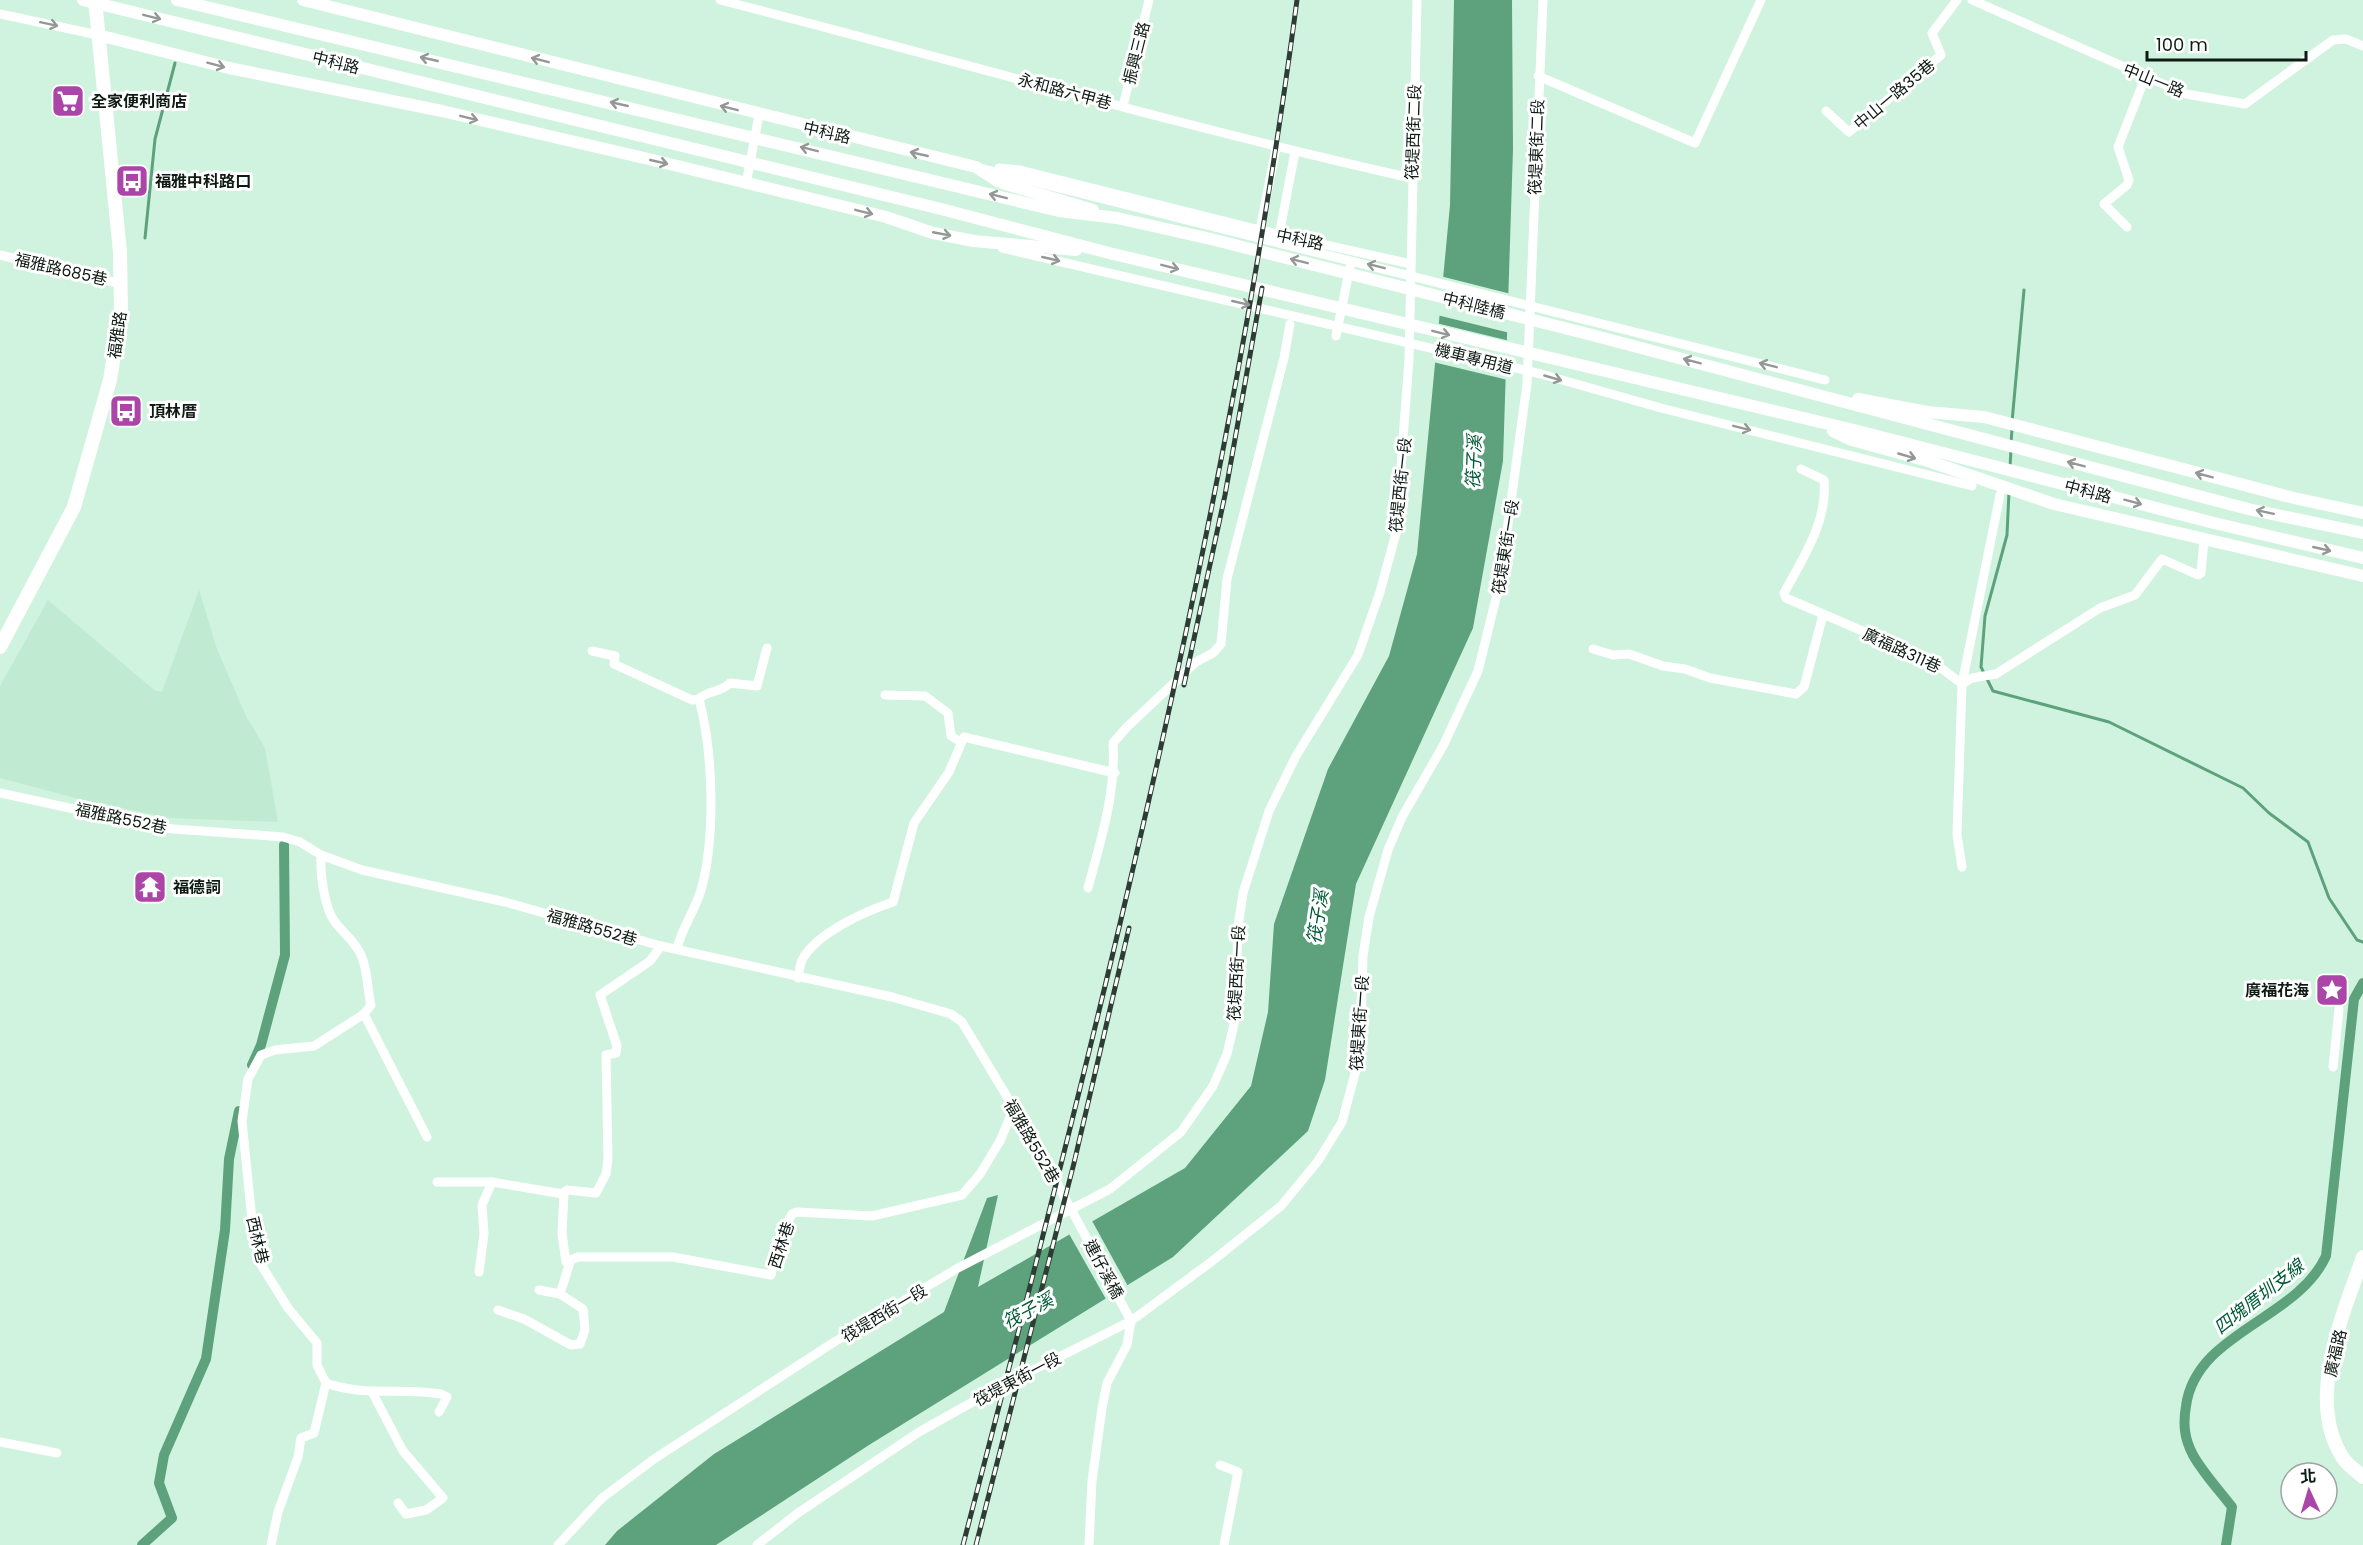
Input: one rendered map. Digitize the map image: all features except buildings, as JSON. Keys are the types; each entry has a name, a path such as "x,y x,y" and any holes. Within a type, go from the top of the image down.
{"main road":[{"name":"福雅路","path":"0,647 74,507 110,380 121,312 122,284 99,35 91,1"},
{"name":"廣福路","path":"2363,1257 2328,1370 2326,1396 2328,1423 2343,1458 2363,1477"}],"street":[{"name":"中科路","path":"177,0 755,136 1059,211 1117,218"},
{"name":"中科路","path":"303,0 759,116 976,167 1020,170 1279,235 1411,264"},
{"name":"永和路六甲巷","path":"720,0 1276,148 1411,178"},
{"name":"振興三路","path":"1122,106 1149,0"},
{"name":"筏堤西街二段","path":"1411,264 1411,178 1417,0"},
{"name":"筏堤東街二段","path":"1533,293 1538,76 1543,0"},
{"path":"1538,76 1695,143 1761,0"},
{"name":"中山一路35巷","path":"1826,111 1849,132 1919,76 1941,55 1932,33 1957,0"},
{"name":"中山一路","path":"1972,0 2145,78 2186,94 2245,104 2333,40 2346,39 2363,46"},
{"name":"中科路","path":"91,1 1113,254"},
{"name":"中科路","path":"0,14 99,35 229,68 442,111 886,217 933,233 974,241 1113,254"},
{"path":"2127,227 2104,204 2127,185 2129,180 2118,147 2145,78"},
{"path":"746,184 759,116"},
{"path":"1260,230 1276,148"},
{"path":"1279,235 1295,152"},
{"path":"976,167 999,182 1117,218"},
{"path":"976,167 1825,380"},
{"name":"中科陸橋","path":"1117,218 1234,245 1830,397"},
{"name":"機車專用道","path":"974,241 1541,374 1661,408 1972,486"},
{"path":"1336,336 1353,250"},
{"name":"中科陸橋","path":"1113,254 1812,422"},
{"name":"福雅路685巷","path":"0,255 122,284"},
{"name":"筏堤西街一段","path":"558,1545 602,1498 664,1452 831,1344 958,1268 1074,1214 1110,1189 1181,1132 1204,1102 1227,1054 1237,1003 1238,926 1243,893 1269,811 1296,756 1358,655 1380,592 1396,533 1407,411 1411,264"},
{"name":"筏堤東街一段","path":"757,1545 798,1513 920,1432 1002,1386 1131,1321 1211,1262 1281,1206 1318,1161 1342,1122 1360,1055 1363,956 1369,917 1388,850 1402,817 1448,735 1478,671 1491,628 1520,453 1533,293"},
{"path":"1088,888 1112,799 1115,773 1113,743 1196,662 1213,653 1221,644 1227,579 1284,358 1290,324"},
{"name":"中科路","path":"1830,397 2248,509 2363,533"},
{"path":"1830,397 1875,400 1927,412 1984,417 2294,498 2363,513"},
{"name":"中科路","path":"1812,422 2363,558"},
{"name":"中科路","path":"1812,422 1852,440 1928,462 2054,504 2363,576"},
{"name":"廣福路311巷","path":"1801,469 1824,480 1825,490 1815,536 1784,592 1786,598 1932,661 1962,684"},
{"path":"1962,867 1957,836 1962,684 2000,495"},
{"path":"1962,684 1972,678 1996,674 2100,608 2135,595 2162,559 2198,575 2201,573 2204,540"},
{"path":"1593,649 1613,655 1629,654 1726,682 1796,694 1804,687 1823,615"},
{"path":"592,651 615,656 614,664 692,700 699,699 703,694 724,689 729,683 758,686 767,648"},
{"path":"885,695 928,698 948,713 951,736 961,742"},
{"path":"677,950 701,888 708,847 710,772 706,747 707,727 699,699"},
{"path":"798,978 803,958 833,931 854,917 893,902 914,823 949,772 964,737 1115,773"},
{"name":"福雅路552巷","path":"0,793 161,828 283,837 300,842 321,855 362,870 505,902 677,950 892,997 951,1014 962,1022 1074,1214"},
{"path":"321,855 321,874 329,911 339,927 353,940 365,964 367,993 371,1005 364,1014 427,1137"},
{"path":"561,1294 570,1262 566,1262 562,1234 563,1194 567,1190 596,1193 606,1174 606,1055 616,1053 617,1046 603,1009 601,993 650,961 661,946"},
{"path":"2333,1067 2339,1009"},
{"name":"西林巷","path":"326,1383 317,1365 316,1343 288,1308 260,1263 254,1240 242,1121 248,1079 261,1055 275,1050 314,1046 364,1014"},
{"name":"西林巷","path":"570,1262 578,1257 673,1257 771,1275 781,1234 792,1214 797,1212 872,1216 962,1195 980,1174 1000,1141 1014,1108"},
{"path":"437,1182 492,1182 563,1194"},
{"path":"479,1272 484,1234 482,1205 492,1182"},
{"name":"連仔溪橋","path":"1074,1214 1131,1321"},
{"path":"498,1310 524,1319 575,1346 580,1344 586,1318 583,1309 561,1294 540,1290"},
{"path":"1086,1544 1092,1481 1107,1383 1126,1345 1131,1321"},
{"path":"271,1545 278,1512 298,1456 301,1438 315,1432 326,1383 340,1388 372,1392 441,1394 447,1397 439,1412"},
{"path":"372,1392 403,1451 443,1498 426,1510 406,1514 398,1503"},
{"path":"0,1442 57,1453"},
{"path":"1220,1465 1238,1472 1224,1545"}],"shaded area":[{"path":"199,590 217,649 246,716 265,748 278,822 170,818 83,800 0,778 0,686 48,600 154,690 162,692"}],"water":[{"name":"筏子溪","path":"1454,0 1512,0 1513,149 1503,461 1473,628 1356,884 1325,1080 1308,1131 1173,1257 869,1445 716,1545 605,1545 617,1531 714,1454 944,1312 987,1198 998,1195 978,1287 1185,1168 1251,1086 1268,1012 1274,924 1328,769 1389,656 1417,554 1450,205"}],"pier":[{"path":"1440,276 1511,294 1510,333 1437,315"},
{"path":"1436,323 1510,341 1508,380 1433,362"},
{"path":"1091,1219 1129,1288 1107,1301 1068,1232"}],"waterway":[{"path":"145,238 155,139 175,63"},
{"path":"2012,422 2024,290"},
{"path":"2011,443 2012,429"},
{"path":"2010,467 2011,450"},
{"path":"2009,492 2007,535 1985,616 1981,667 1993,691 2109,722 2243,788 2269,813 2308,842 2329,898 2357,940 2363,942"},
{"path":"252,1065 261,1045 285,955 284,845"},
{"name":"四塊厝圳支線","path":"2226,1545 2232,1507 2201,1468 2190,1449 2185,1431 2186,1406 2194,1381 2208,1360 2227,1343 2293,1296 2312,1278 2326,1256 2354,999 2363,983"},
{"path":"142,1545 172,1518 159,1483 164,1455 206,1359 225,1230 229,1159 239,1111"}],"railway":[{"path":"963,1545 1109,970 1196,584 1234,390 1268,196 1297,0"},
{"path":"1184,685 1225,495 1262,288"},
{"path":"976,1545 1074,1163 1129,928"}],"place":[{"name":"全家便利商店","path":"68,101"},
{"name":"福雅中科路口","path":"132,181"},
{"name":"頂林厝","path":"126,411"},
{"name":"福德詞","path":"150,887"},
{"name":"廣福花海","path":"2332,990"}]}
